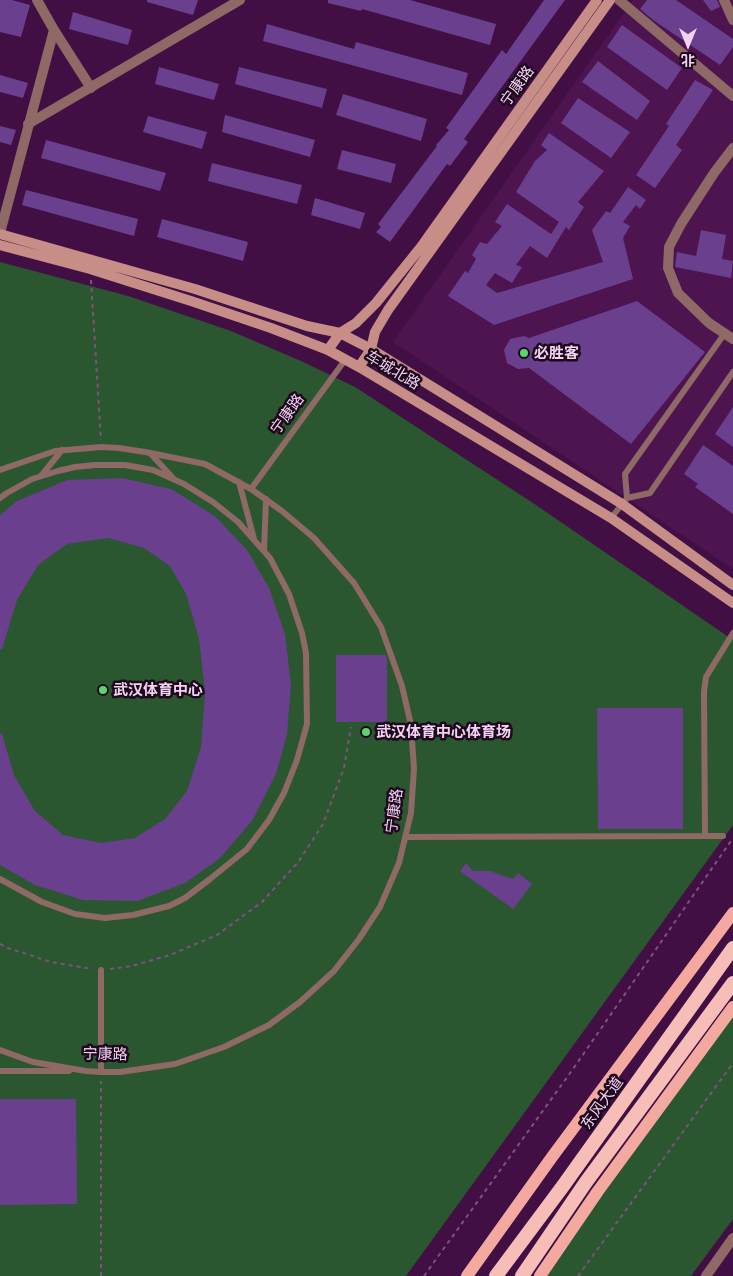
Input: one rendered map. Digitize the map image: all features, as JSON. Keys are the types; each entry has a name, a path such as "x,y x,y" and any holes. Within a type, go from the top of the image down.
{"highway":[{"name":"东风大道","path":"496,1276 733,948"},
{"path":"522,1276 586,1182 733,983"}],"main road":[{"name":"宁康路","path":"328,350 340,333 366,314 376,303 420,247 597,0"},
{"path":"359,367 371,349 375,332 388,310 610,0"},
{"name":"车城北路","path":"0,233 195,289 307,326 340,333 371,349 624,501 733,585"},
{"name":"车城北路","path":"0,244 90,269 200,304 328,350 611,518 733,603"},
{"path":"467,1276 552,1157 733,913"},
{"path":"540,1276 598,1190 733,1007"}],"street":[{"path":"37,0 92,88"},
{"path":"28,124 240,0"},
{"path":"620,0 733,96"},
{"path":"724,0 733,20"},
{"path":"0,233 54,30"},
{"path":"729,336 709,323 678,293 668,268 669,248 681,224 714,173 733,148"},
{"path":"706,1276 733,1238"}],"lane":[{"path":"611,518 624,501 625,474 729,336"},
{"name":"宁康路","path":"0,1050 33,1062 86,1071 120,1072 175,1064 224,1047 269,1025 300,1002 334,971 359,939 380,907 399,863 411,813 414,769 411,725 402,686 381,627 354,583 314,538 251,488 345,360"},
{"path":"624,501 650,493 733,372"},
{"path":"0,470 55,451 101,447 119,448 205,464 251,488"},
{"path":"40,476 62,450"},
{"path":"150,453 175,480"},
{"path":"0,498 40,476 58,471 95,465 125,465 153,470 184,484 212,502 238,522 270,558 289,594 302,632 306,653 307,724 297,760 284,793 269,820 246,849 185,898 169,906 133,915 105,918 75,914 42,902 0,879"},
{"path":"239,482 255,542"},
{"path":"264,551 266,499"},
{"path":"705,836 704,692 706,677 733,633"},
{"path":"405,837 722,836"},
{"path":"101,970 101,1072"},
{"path":"0,1071 86,1071"}],"path":[{"path":"90,269 101,447"},
{"path":"0,944 51,962 101,970 132,966 170,955 217,935 262,902 300,861 323,824 344,768 351,727"},
{"path":"424,1276 574,1069 733,838"},
{"path":"578,1276 733,1063"},
{"path":"100,1276 101,1072"}],"shaded area":[{"path":"633,0 733,0 733,569 393,342"}],"green space":[{"name":"武汉体育中心体育场","path":"0,262 128,296 231,331 355,387 533,503 733,640 733,825 406,1276 0,1276"},
{"path":"733,1010 733,1219 691,1276 540,1276"}],"building":[{"path":"0,0 12,0 30,5 21,37 0,32"},
{"path":"147,0 198,0 193,15 147,2"},
{"path":"328,0 410,0 496,24 490,45 362,9 361,11 328,3"},
{"path":"544,0 565,0 464,139 468,142 450,166 447,164 390,242 376,232 381,227 378,224 449,130 446,128 502,50 506,54"},
{"path":"647,0 676,0 733,39 733,47 720,65 653,20 640,9"},
{"path":"703,0 717,0 720,7 711,11"},
{"path":"73,12 132,30 128,45 69,29"},
{"path":"267,24 354,49 356,42 468,73 462,95 263,41"},
{"path":"622,25 682,68 667,90 607,47"},
{"path":"598,61 650,101 637,120 582,82"},
{"path":"159,67 219,84 214,100 155,84"},
{"path":"239,67 327,89 322,108 235,84"},
{"path":"0,75 28,83 23,98 0,92"},
{"path":"695,80 713,90 676,145 682,150 655,188 636,175 669,126 666,124"},
{"path":"343,94 427,119 421,141 336,115"},
{"path":"578,98 630,132 611,158 561,123"},
{"path":"225,115 315,140 310,157 222,132"},
{"path":"148,116 207,132 202,149 143,132"},
{"path":"0,126 16,130 11,145 0,142"},
{"path":"549,133 604,171 578,202 584,207 569,230 566,227 547,258 530,246 516,265 522,267 512,283 495,273 486,285 497,293 603,262 592,230 606,211 610,213 628,187 646,200 640,209 636,205 623,222 630,226 623,238 633,279 494,325 448,296 465,271 468,273 476,259 472,255 480,242 487,244 502,226 495,222 507,204 551,234 559,222 516,192 535,161 547,150 541,145"},
{"path":"46,140 166,173 160,191 41,158"},
{"path":"342,150 396,164 391,183 337,169"},
{"path":"212,163 302,185 297,204 208,181"},
{"path":"26,190 138,219 134,236 22,205"},
{"path":"315,198 365,213 360,229 311,215"},
{"path":"162,219 248,242 243,261 157,237"},
{"path":"701,230 726,235 722,259 733,261 731,278 675,267 677,252 696,256"},
{"path":"637,301 705,352 631,444 529,368 518,369 507,363 504,350 510,339 524,336 529,338"},
{"path":"733,407 733,447 715,434"},
{"path":"703,445 733,466 733,514 695,487 698,484 684,474"},
{"path":"122,478 171,489 215,516 247,550 269,588 285,634 291,685 287,735 276,774 252,821 219,859 185,883 137,901 83,900 35,885 0,865 0,734 2,734 14,775 35,811 63,835 101,843 135,838 165,819 187,791 201,747 205,691 199,639 186,594 170,566 144,548 108,538 67,544 38,565 17,600 2,649 0,649 0,515 17,501 67,480"},
{"path":"336,655 386,655 387,722 336,722"},
{"path":"597,708 683,708 683,829 598,829"},
{"path":"466,863 473,871 490,871 513,879 518,873 532,884 513,909 460,871"},
{"path":"0,1099 76,1099 77,1204 0,1205"}],"place":[{"name":"必胜客","path":"524,353"},
{"name":"武汉体育中心","path":"103,690"},
{"name":"武汉体育中心体育场","path":"366,732"}]}
